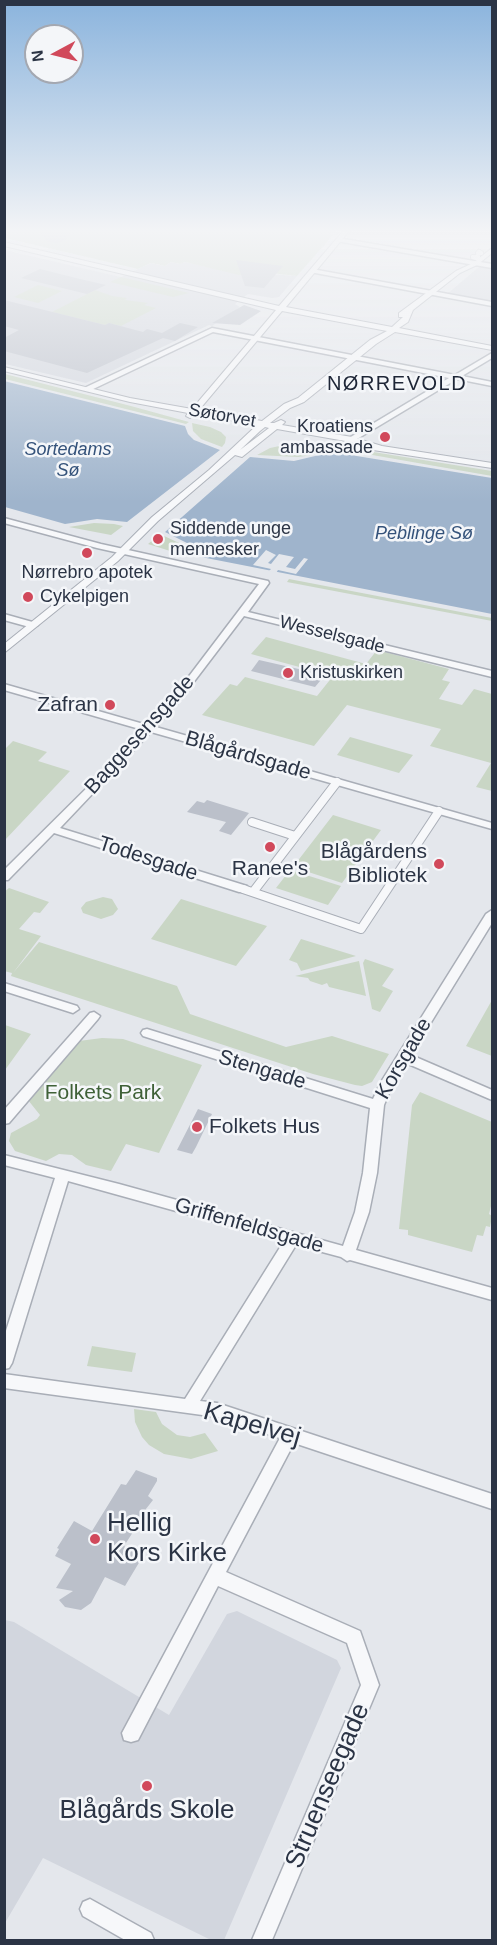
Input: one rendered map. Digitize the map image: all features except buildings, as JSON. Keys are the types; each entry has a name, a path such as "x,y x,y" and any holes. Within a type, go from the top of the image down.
{"street":[{"path":"192,414 271,321"},
{"path":"363,321 492,344"},
{"path":"4,650 119,550 134,532 155,519 398,321"},
{"path":"392,326 492,348"},
{"path":"86,389 212,330 492,384"},
{"path":"352,440 492,355"},
{"name":"Søtorvet","path":"4,369 130,400 159,410 380,448"},
{"name":"Søtorvet","path":"267,428 352,440 380,448"},
{"path":"380,448 492,466"},
{"path":"4,520 119,550"},
{"name":"Baggesensgade","path":"4,877 53,829 177,698 265,583 119,550"},
{"name":"Wesselsgade","path":"242,613 492,674"},
{"path":"4,617 33,625"},
{"name":"Blågårdsgade","path":"4,687 492,826"},
{"path":"338,782 248,891 361,929 439,811"},
{"path":"252,822 295,836"},
{"name":"Todesgade","path":"53,829 248,891"},
{"name":"Korsgade","path":"347,1255 362,1212 366,1192 377,1105 492,914"},
{"path":"4,987 73,1009"},
{"path":"4,1119 94,1016"},
{"name":"Stengade","path":"147,1033 377,1105"},
{"path":"404,1057 492,1095"},
{"name":"Griffenfeldsgade","path":"4,1160 119,1189 492,1294"},
{"path":"4,1363 63,1175"},
{"path":"188,1407 293,1239"},
{"name":"Kapelvej","path":"4,1381 217,1410 289,1436 492,1501"},
{"path":"130,1733 289,1436"},
{"name":"Struenseegade","path":"215,1576 354,1637 370,1686 262,1941"},
{"path":"90,1909 144,1941"}],"shaded area":[{"path":"5,321 220,321 86,383 5,364"},
{"name":"Blågårds Skole","path":"237,1611 337,1660 341,1668 224,1940 211,1940 43,1858 5,1923 5,1620 14,1622 169,1715 227,1614"}],"green space":[{"path":"88,321 131,321 121,326 109,323 105,325"},
{"path":"5,374 189,422 186,424 5,379"},
{"path":"192,423 221,432 226,437 225,443 222,447 201,439 193,431"},
{"path":"289,444 330,447 313,455 298,457 257,455 270,448"},
{"path":"338,449 367,451 492,471 492,476"},
{"path":"94,523 123,526 111,535 69,527"},
{"path":"160,534 179,543 185,550 186,556 148,544"},
{"path":"289,579 492,618 492,621 287,582"},
{"path":"266,637 366,664 377,650 449,669 442,680 450,682 439,699 462,705 474,689 492,694 492,791 476,787 491,763 430,746 441,729 347,705 314,746 202,715 230,684 237,686 245,677 317,696 333,676 251,654"},
{"path":"350,737 413,755 399,773 337,755"},
{"path":"13,741 47,752 38,761 70,771 5,840 5,749"},
{"path":"333,815 381,830 342,883 293,867"},
{"path":"290,870 341,886 328,905 276,888"},
{"path":"9,888 49,902 40,913 34,912 19,929 41,936 13,973 39,942 177,986 190,1014 286,1047 332,1036 389,1054 372,1082 362,1086 355,1085 313,1074 11,976 12,973 4,971 4,892"},
{"path":"103,897 112,899 118,909 113,915 101,919 83,913 81,908 86,902"},
{"path":"181,899 267,926 236,966 151,939"},
{"path":"301,939 356,956 301,971 297,963 289,960"},
{"path":"365,959 394,969 382,986 393,991 380,1012 372,1009 363,963"},
{"path":"359,961 366,996 329,987 327,983 322,985 308,978 295,976"},
{"path":"492,1000 492,1056 466,1046"},
{"path":"4,1025 31,1034 5,1070"},
{"name":"Folkets Park","path":"102,1038 123,1039 202,1065 159,1153 126,1144 111,1171 86,1165 72,1155 59,1154 46,1161 15,1151 9,1141 11,1133 37,1119 40,1115 28,1100 79,1041"},
{"path":"420,1092 492,1122 492,1202 489,1214 492,1216 490,1227 486,1226 483,1236 477,1235 472,1252 408,1235 408,1230 399,1229 412,1105"},
{"path":"92,1346 136,1353 132,1372 87,1366"},
{"path":"134,1409 156,1412 162,1424 177,1435 190,1437 205,1433 218,1451 191,1459 164,1454 149,1445 142,1437 135,1422"}],"water":[{"name":"Sortedams Sø","path":"4,381 185,426 188,434 194,440 220,450 127,522 97,519 65,524 5,507"},
{"name":"Peblinge Sø","path":"332,452 492,478 492,614 196,556 191,545 165,532 250,457 294,461"}],"pier":[{"path":"266,550 276,555 268,563 271,564 279,554 294,557 286,567 295,569 304,558 308,559 296,574 278,570 276,573 269,571 271,569 253,565"}],"place":[{"name":"Kroatiens ambassade","path":"385,437"},
{"name":"Siddende unge mennesker","path":"158,539"},
{"name":"Nørrebro apotek","path":"87,553"},
{"name":"Cykelpigen","path":"28,597"},
{"name":"Kristuskirken","path":"288,673"},
{"name":"Zafran","path":"110,705"},
{"name":"Ranee's","path":"270,847"},
{"name":"Blågårdens Bibliotek","path":"439,864"},
{"name":"Folkets Hus","path":"197,1127"},
{"name":"Hellig Kors Kirke","path":"95,1539"},
{"name":"Blågårds Skole","path":"147,1786"}],"district":[{"name":"NØRREVOLD","path":"397,384"}]}
